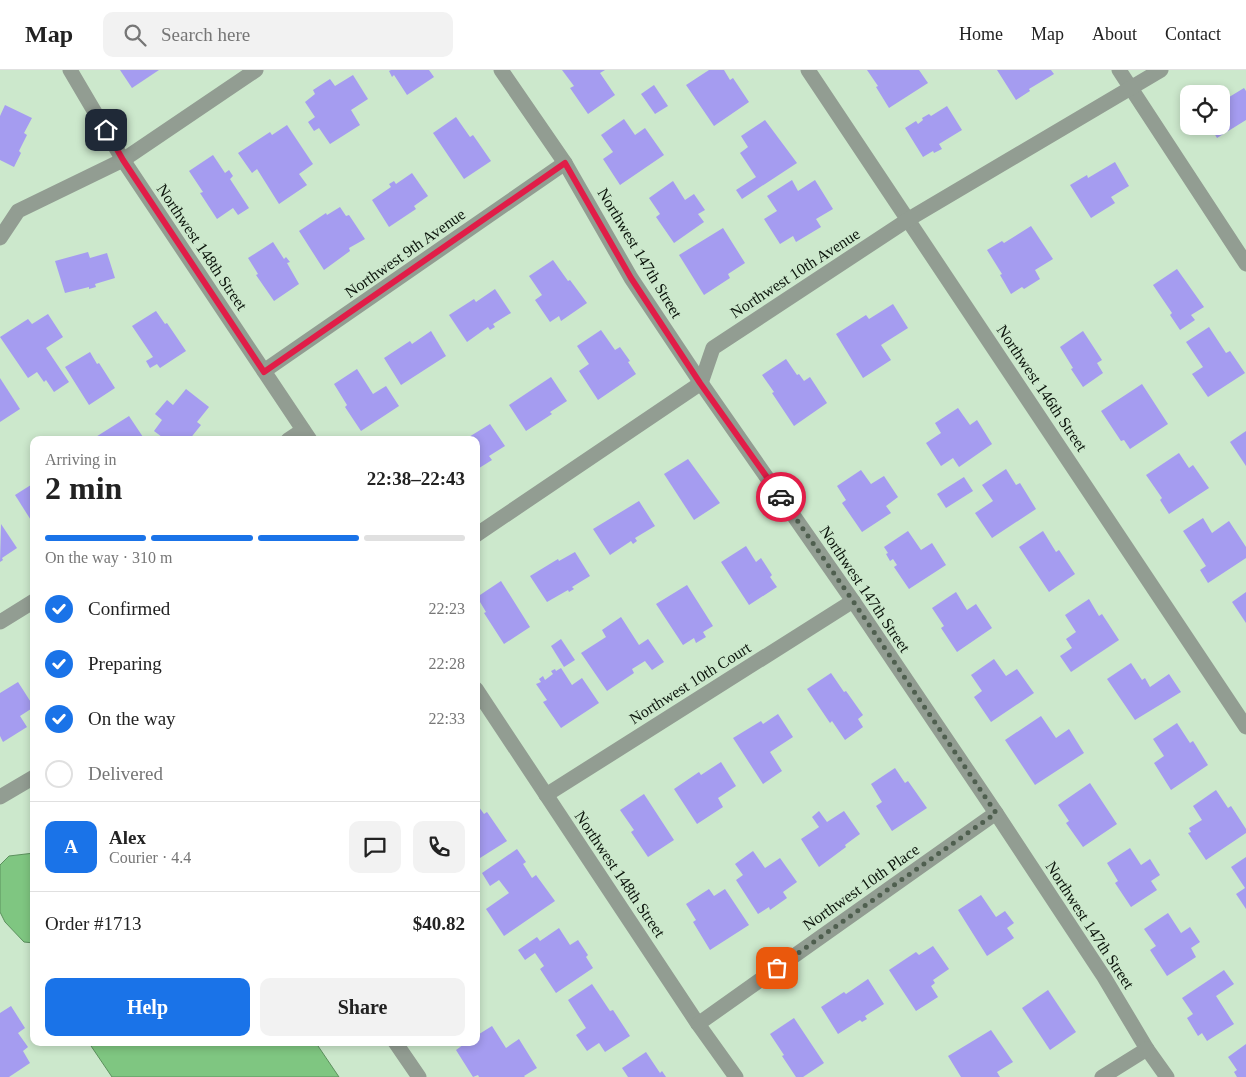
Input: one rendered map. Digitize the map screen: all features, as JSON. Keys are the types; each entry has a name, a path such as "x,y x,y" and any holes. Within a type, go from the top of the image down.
{"street":[{"name":"Northwest 148th Street","path":"70,70 123,160 307,435"},
{"path":"0,238 18,211 123,160 256,70"},
{"name":"Northwest 147th Street","path":"501,70 565,163 631,278 700,383 853,601 996,813 1104,977 1166,1077"},
{"name":"Northwest 146th Street","path":"808,70 1246,727"},
{"path":"1119,70 1246,264"},
{"name":"Northwest 10th Avenue","path":"700,383 713,348 909,219 1160,70"},
{"name":"Northwest 9th Avenue","path":"264,372 565,163"},
{"path":"480,532 700,383"},
{"name":"Northwest 10th Court","path":"546,795 853,601"},
{"path":"0,622 30,603"},
{"name":"Northwest 148th Street","path":"480,695 698,1024 736,1077"},
{"path":"0,797 30,778"},
{"name":"Northwest 10th Place","path":"698,1024 996,813"},
{"path":"398,1046 419,1077"},
{"path":"1102,1077 1147,1049"}],"shaded area":[{"path":"30,853 30,943 24,942 5,922 0,912 0,865 9,856"},
{"path":"91,1046 318,1046 339,1077 112,1077"}],"building":[{"path":"120,70 159,70 132,88"},
{"path":"429,70 434,77 407,95 394,75 392,77 389,71"},
{"path":"562,70 605,70 600,73 615,95 588,114 570,88 574,86"},
{"path":"709,70 724,70 730,80 733,78 749,102 714,126 686,85"},
{"path":"867,70 919,70 928,83 889,108 876,87 878,86"},
{"path":"997,70 1051,70 1054,74 1029,89 1030,91 1016,100"},
{"path":"353,75 368,99 351,110 360,125 330,144 319,128 314,131 308,122 315,117 305,102 315,94 313,90 330,79 335,86"},
{"path":"654,85 668,106 655,114 641,94"},
{"path":"1244,88 1246,91 1246,120 1230,130 1230,97"},
{"path":"5,105 32,118 24,133 27,135 14,167 0,160 0,116"},
{"path":"947,106 962,130 939,144 942,149 934,153 933,151 923,157 905,128 916,121 918,124 923,120 922,118 929,114 931,116"},
{"path":"456,117 470,137 473,135 491,161 464,179 433,133"},
{"path":"624,119 635,135 645,128 664,155 620,185 603,159 613,152 601,135"},
{"path":"765,120 797,163 742,199 736,190 756,177 740,153 748,147 741,136"},
{"path":"287,125 313,164 299,174 307,185 279,204 257,169 252,173 238,153 270,132 272,135"},
{"path":"213,155 225,173 229,170 233,176 230,179 249,208 238,215 233,208 217,219 200,193 203,192 189,171"},
{"path":"1115,162 1129,186 1111,197 1115,203 1091,218 1070,185 1087,175 1088,178"},
{"path":"412,173 428,196 414,206 416,209 389,227 372,200 391,187 389,184 394,181 396,184"},
{"path":"792,180 798,191 815,180 833,209 816,219 821,227 796,242 793,236 780,244 764,219 777,211 767,196"},
{"path":"673,181 685,200 694,194 705,210 698,214 704,222 674,243 656,217 660,214 649,198"},
{"path":"340,207 346,216 349,215 365,239 349,248 350,251 324,270 299,231 326,213 327,215"},
{"path":"1031,226 1053,259 1035,270 1040,279 1024,289 1022,287 1011,294 1000,275 1002,274 987,250 1002,241 1004,243"},
{"path":"723,228 745,263 728,274 730,278 704,295 679,255"},
{"path":"273,242 284,259 286,257 290,262 287,263 299,284 274,301 256,275 258,274 248,258"},
{"path":"88,252 90,258 107,253 115,278 95,284 96,287 65,293 55,261"},
{"path":"553,260 587,303 561,321 559,316 550,322 535,300 542,295 529,276"},
{"path":"1177,269 1204,307 1191,315 1195,320 1180,330 1170,315 1172,313 1153,285"},
{"path":"495,289 511,313 493,324 495,327 490,330 488,327 467,342 449,315 474,299 476,302"},
{"path":"893,304 908,328 881,345 891,360 863,378 836,334 866,315 869,319"},
{"path":"156,311 165,324 167,323 186,351 160,368 157,364 150,368 146,361 153,357 132,326"},
{"path":"48,314 63,337 46,348 69,382 54,392 46,380 44,382 37,372 28,378 0,337 28,319 32,324"},
{"path":"1209,327 1226,353 1230,351 1245,373 1208,397 1192,374 1203,367 1186,342"},
{"path":"601,330 615,350 620,347 636,374 598,400 579,371 589,364 577,346"},
{"path":"431,331 446,356 401,385 384,358 410,341 412,344"},
{"path":"1083,331 1102,360 1097,363 1103,373 1083,387 1060,347"},
{"path":"90,352 115,388 89,405 65,367"},
{"path":"786,359 797,375 799,374 804,381 810,377 827,403 794,426 762,375"},
{"path":"357,369 373,394 386,386 399,406 361,431 345,407 347,405 334,384"},
{"path":"551,377 567,401 550,412 552,414 526,431 509,405"},
{"path":"0,378 20,409 0,422"},
{"path":"1142,384 1168,424 1130,449 1124,440 1121,441 1101,411"},
{"path":"186,389 209,407 197,422 201,425 192,436 161,436 154,431 162,420 155,414 167,400 173,405"},
{"path":"958,408 970,425 977,420 992,444 959,467 953,458 941,466 926,443 941,433 935,423"},
{"path":"129,416 142,436 97,436"},
{"path":"490,424 505,446 489,456 492,460 480,468 480,436 470,436"},
{"path":"1246,431 1246,466 1230,442"},
{"path":"1179,453 1189,468 1193,465 1209,488 1169,514 1160,500 1162,498 1146,475"},
{"path":"688,459 720,503 694,520 664,474"},
{"path":"1006,469 1016,485 1020,483 1036,509 992,538 975,513 993,501 982,485"},
{"path":"861,470 871,484 884,476 898,497 886,506 891,513 862,532 842,503 846,500 837,486"},
{"path":"964,477 973,491 946,508 937,494"},
{"path":"30,486 30,519 15,495"},
{"path":"639,501 655,526 635,538 637,541 633,544 631,541 610,555 593,529"},
{"path":"1203,518 1212,533 1229,521 1246,547 1246,558 1208,583 1200,570 1206,566 1183,531"},
{"path":"1,524 17,548 2,558 3,560 0,562"},
{"path":"908,531 921,550 932,543 946,565 909,589 894,567 897,565 893,559 890,561 884,547"},
{"path":"1043,531 1056,552 1059,550 1075,574 1049,592 1019,547"},
{"path":"746,546 756,562 761,558 777,587 749,605 721,562"},
{"path":"575,552 590,576 572,587 574,589 569,592 568,590 547,602 530,576 558,559 559,561"},
{"path":"501,581 530,627 504,644 484,613 486,612 480,602 480,595"},
{"path":"687,585 713,626 703,632 706,637 696,643 694,638 683,645 656,604"},
{"path":"956,592 967,610 976,604 992,628 957,652 941,628 944,626 932,608"},
{"path":"1246,592 1246,623 1232,602"},
{"path":"1089,599 1099,616 1102,614 1119,640 1071,672 1060,656 1072,648 1066,639 1076,632 1065,615"},
{"path":"621,617 639,645 648,639 664,662 652,670 645,661 632,669 634,673 607,691 581,653 606,637 602,630"},
{"path":"561,639 575,660 564,667 551,646"},
{"path":"994,659 1006,676 1017,669 1034,693 991,722 974,697 982,691 971,675"},
{"path":"1131,663 1142,680 1145,678 1150,687 1169,674 1181,692 1135,720 1107,679"},
{"path":"561,668 572,685 582,678 599,703 561,728 543,702 547,700 536,684 541,682 539,679 543,676 545,680 553,674 551,671"},
{"path":"831,673 863,715 858,719 863,727 845,740 832,721 830,723 807,689"},
{"path":"18,682 30,701 30,710 20,716 27,727 3,742 0,736 0,693"},
{"path":"778,714 793,737 770,752 782,771 763,784 733,738 761,721 763,724"},
{"path":"1041,716 1056,738 1069,729 1084,753 1035,785 1005,740"},
{"path":"1177,723 1190,743 1193,741 1208,765 1171,790 1154,763 1164,756 1153,739"},
{"path":"721,762 736,786 718,798 723,807 697,824 674,789 699,772 701,775"},
{"path":"895,768 905,783 908,781 927,808 892,831 876,806 882,802 871,784"},
{"path":"1090,783 1117,824 1083,847 1066,823 1069,821 1058,805"},
{"path":"1216,790 1228,808 1231,806 1246,829 1246,833 1206,860 1188,833 1191,832 1189,828 1202,820 1193,806"},
{"path":"644,794 674,840 648,857 631,832 634,830 620,810"},
{"path":"480,808 484,814 487,812 507,841 480,858"},
{"path":"819,811 827,822 844,811 860,834 819,867 801,839 819,827 812,817"},
{"path":"1130,848 1141,865 1150,859 1160,875 1151,881 1157,890 1131,907 1115,883 1118,881 1107,863"},
{"path":"517,849 526,862 523,864 532,878 536,875 555,901 504,936 486,909 509,893 499,880 490,886 482,873"},
{"path":"753,851 765,868 780,858 797,882 783,892 787,898 770,910 769,907 758,914 736,880 743,875 735,864"},
{"path":"1246,857 1246,909 1236,894 1245,888 1231,867"},
{"path":"709,889 714,896 725,889 749,925 710,950 693,922 696,920 686,904"},
{"path":"981,895 996,917 1005,911 1014,923 1007,928 1014,938 987,956 958,910"},
{"path":"1168,913 1181,933 1190,927 1200,942 1191,948 1196,957 1167,976 1150,950 1156,946 1144,929"},
{"path":"559,928 570,945 578,940 588,955 586,957 593,968 556,993 540,969 544,966 535,953 525,960 518,950 537,937 540,941"},
{"path":"933,946 949,969 933,980 935,983 931,986 938,997 916,1011 889,970 916,952 919,955"},
{"path":"1224,970 1234,984 1216,996 1234,1024 1207,1041 1202,1033 1198,1036 1187,1018 1193,1014 1182,998"},
{"path":"868,979 884,1004 865,1016 867,1019 862,1022 860,1020 838,1034 821,1007 844,992 846,994"},
{"path":"592,984 610,1011 613,1010 630,1036 605,1052 599,1043 587,1051 576,1035 586,1028 568,1000"},
{"path":"1048,990 1076,1032 1050,1050 1022,1008"},
{"path":"11,1006 25,1028 18,1033 28,1047 23,1051 30,1063 9,1077 0,1077 0,1013"},
{"path":"794,1018 824,1063 803,1077 796,1077 770,1034"},
{"path":"492,1026 506,1048 519,1039 537,1068 525,1077 479,1077 478,1075 473,1077 456,1050 462,1046 480,1046 480,1034"},
{"path":"991,1030 1013,1062 997,1072 1000,1077 961,1077 948,1056"},
{"path":"1246,1044 1246,1077 1237,1077 1234,1072 1237,1070 1228,1057"},
{"path":"646,1052 660,1073 662,1071 666,1077 628,1077 622,1068"}],"way so far":[{"path":"777,968 996,813 781,497"}],"route":[{"path":"106,130 123,160 264,372 565,163 631,278 700,383 781,497"}]}
